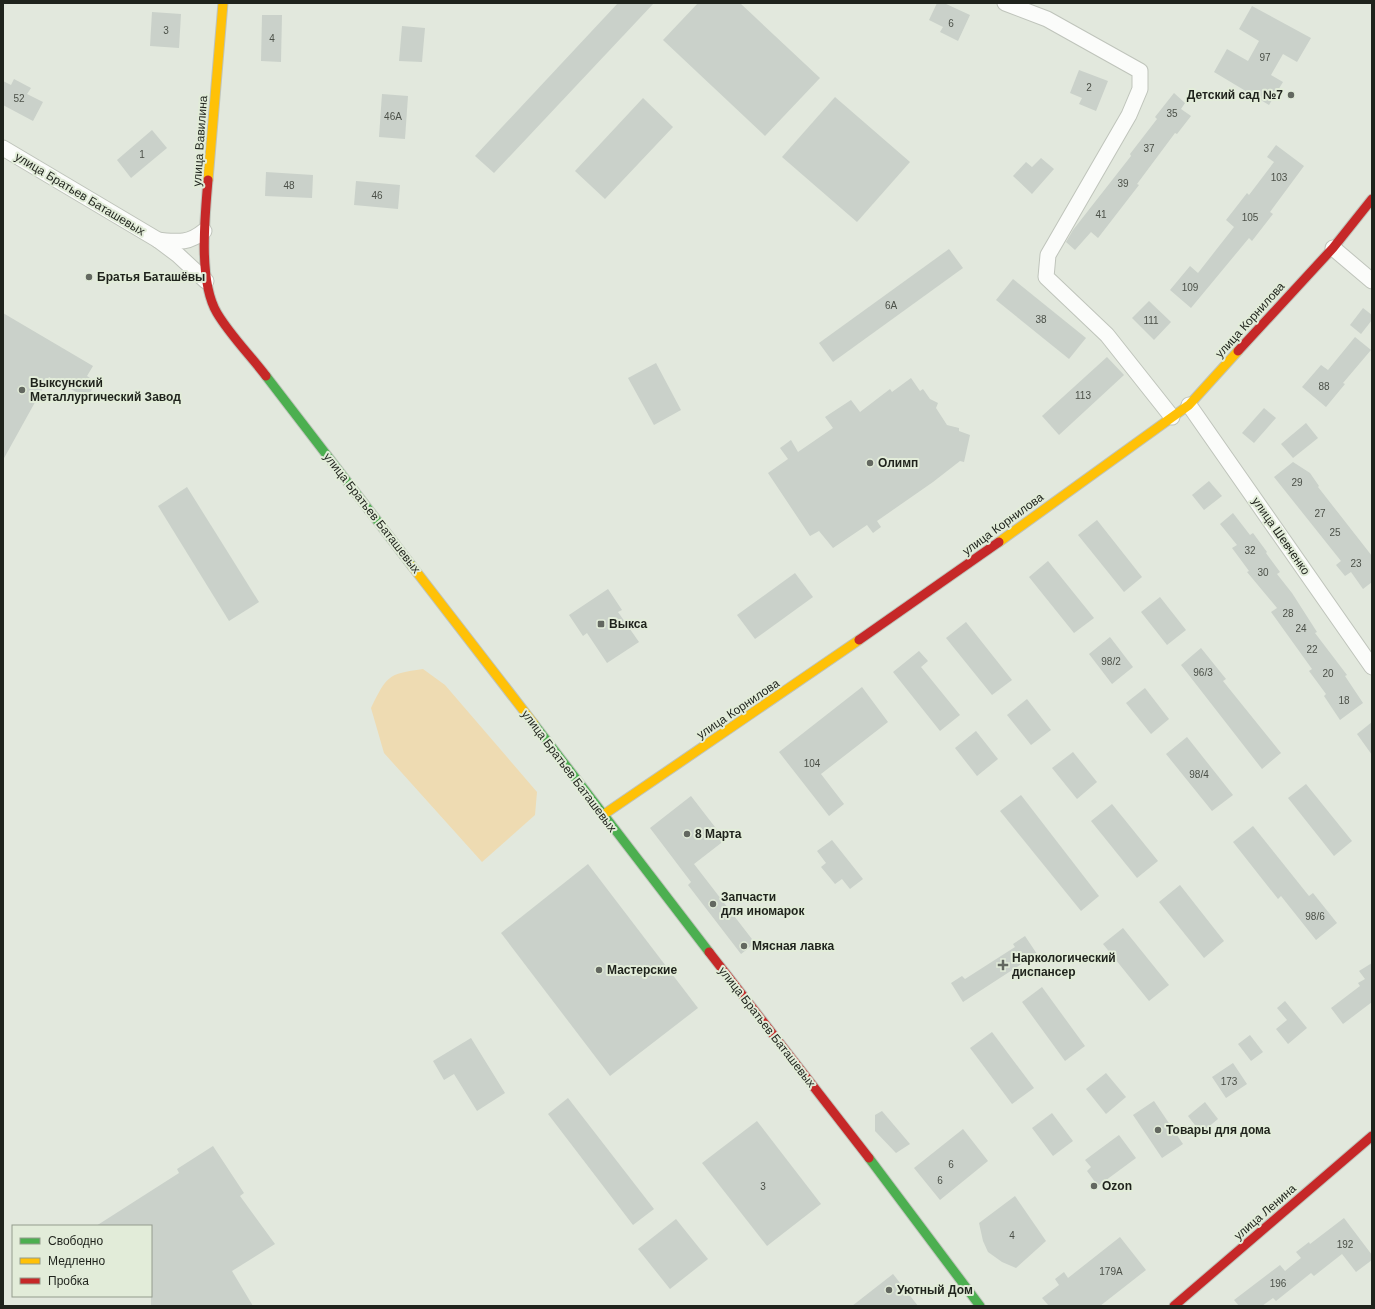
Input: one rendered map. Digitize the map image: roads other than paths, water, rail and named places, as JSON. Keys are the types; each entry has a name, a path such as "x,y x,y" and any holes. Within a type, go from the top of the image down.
{"street":[{"name":"улица Вавилина","path":"206,281 204,231 223,3"},
{"path":"1005,3 1047,19 1140,71 1140,88 1129,115 1048,255 1046,277 1107,335 1172,417"},
{"name":"улица Братьев Баташевых","path":"3,148 158,240 178,255 206,281 216,312 472,643 602,816 900,1198 980,1306"},
{"name":"улица Корнилова","path":"602,816 742,721 989,549 1189,405 1332,248 1372,199"},
{"name":"улица Братьев Баташевых","path":"158,240 179,242 194,239 204,231"},
{"path":"1332,248 1372,281"},
{"name":"улица Шевченко","path":"1189,405 1372,667"},
{"name":"улица Ленина","path":"1174,1306 1372,1136"}],"place":[{"name":"Детский сад №7","path":"1291,95"},
{"name":"Братья Баташёвы","path":"89,277"},
{"name":"Выксунский Металлургический Завод","path":"22,390"},
{"name":"Олимп","path":"870,463"},
{"name":"Выкса","path":"601,624"},
{"name":"8 Марта","path":"687,834"},
{"name":"Запчасти для иномарок","path":"713,904"},
{"name":"Мясная лавка","path":"744,946"},
{"name":"Наркологический диспансер","path":"1003,965"},
{"name":"Мастерские","path":"599,970"},
{"name":"Товары для дома","path":"1158,1130"},
{"name":"Ozon","path":"1094,1186"},
{"name":"Уютный Дом","path":"889,1290"}]}
